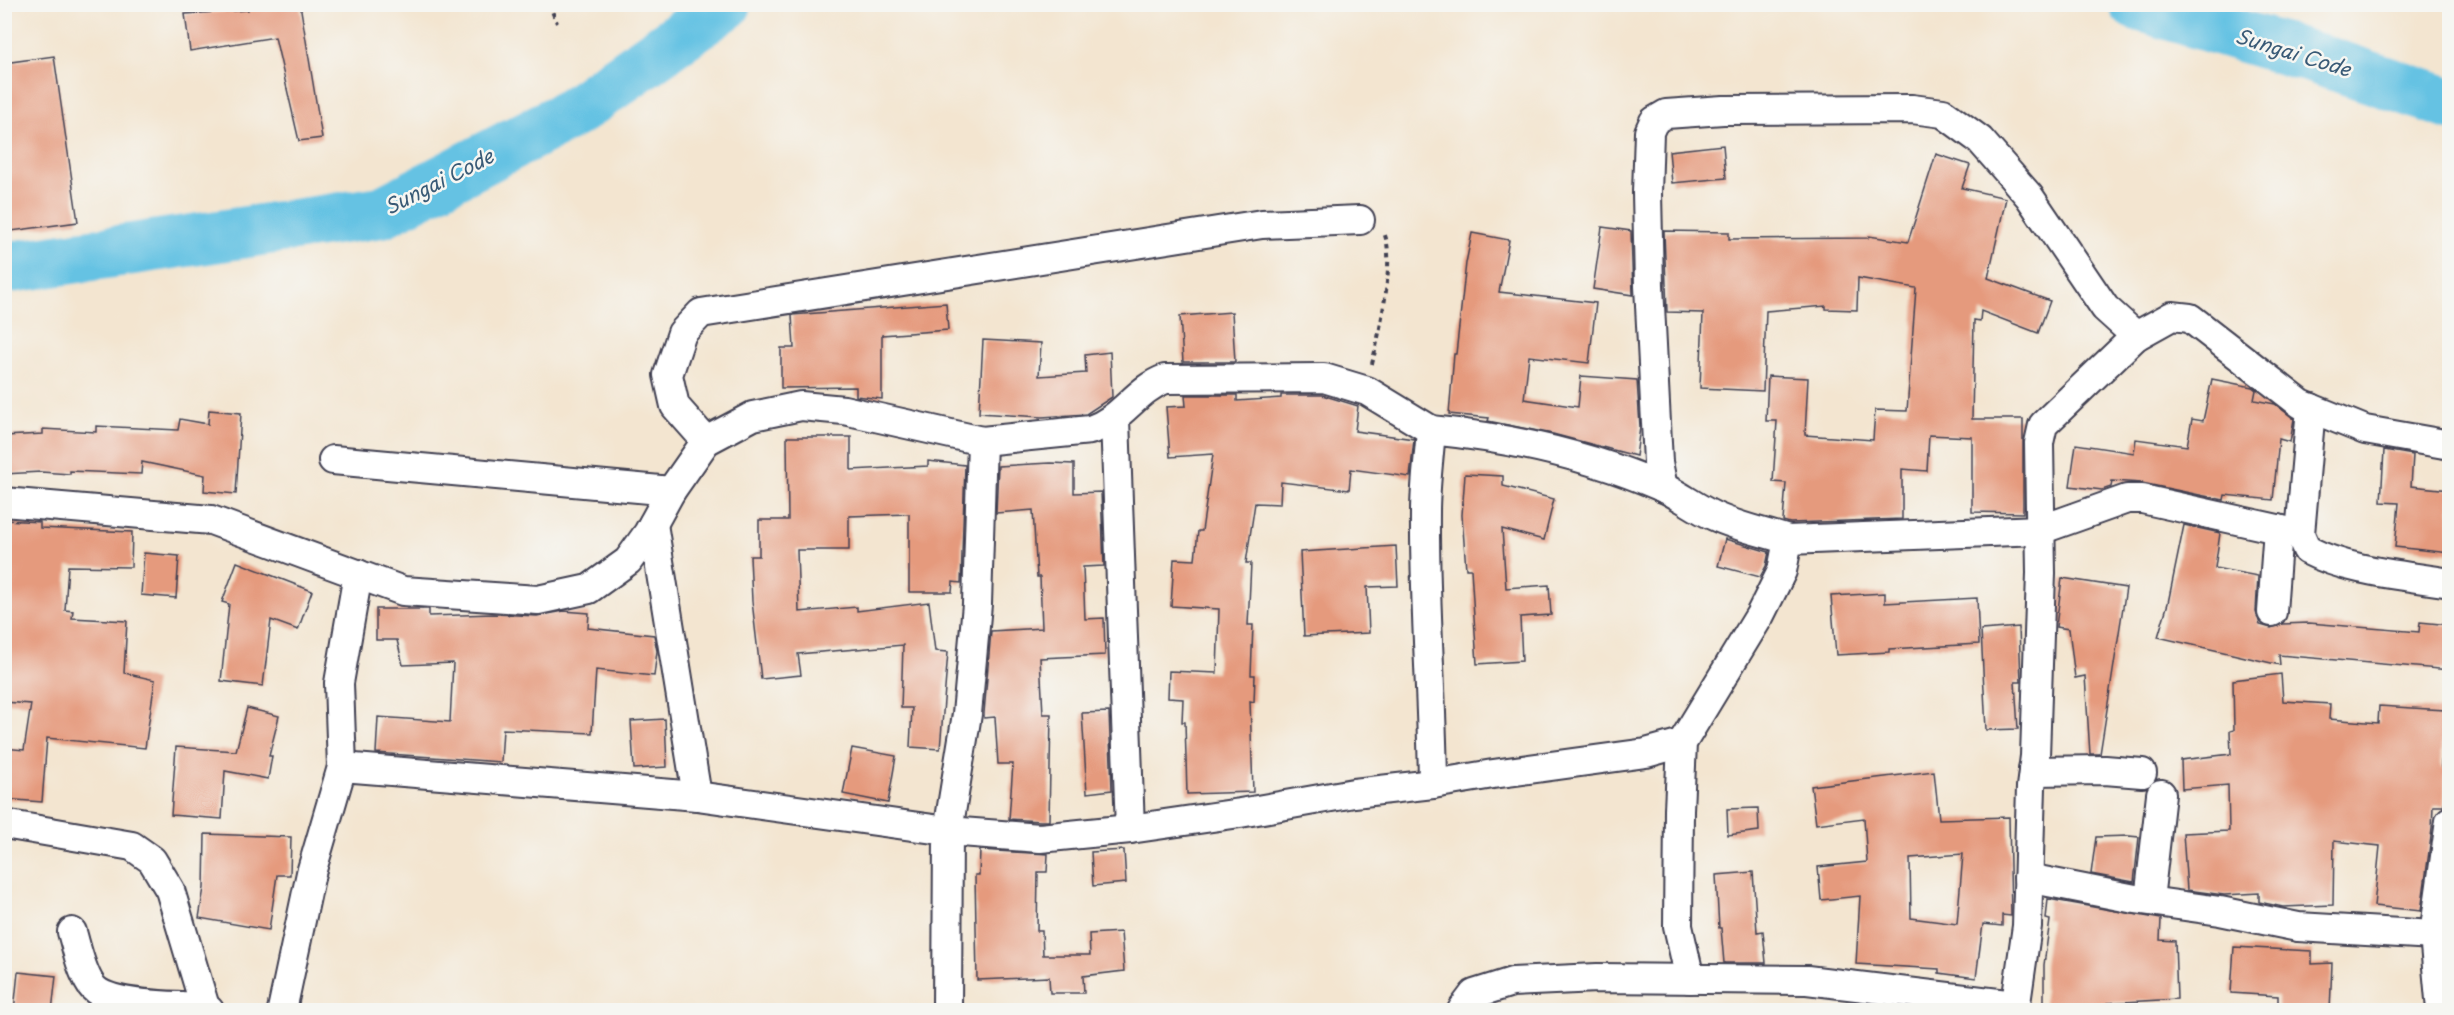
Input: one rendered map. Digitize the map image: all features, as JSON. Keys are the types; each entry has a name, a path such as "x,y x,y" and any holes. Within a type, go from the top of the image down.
{"street":[{"path":"1663,488 1658,462 1649,286 1647,193 1649,132 1654,121 1666,114 1724,110 1912,109 1943,113 1980,140 2029,196 2105,308 2136,336"},
{"path":"706,441 675,406 668,375 682,333 701,313 1262,224 1360,220"},
{"path":"1462,1011 1474,994 1512,982 1597,978 1807,980 2015,1008 2027,926 2040,530 2039,443 2043,425 2136,336 2172,316 2190,318 2301,404 2365,430 2450,445"},
{"path":"4,502 211,520 403,591 538,600 589,589 628,561 653,524 671,491 706,441 753,416 801,406 844,410 982,441 1090,430 1114,419 1144,390 1165,379 1324,378 1366,392 1431,429 1486,435 1575,456 1663,488 1711,515 1737,526 1788,540 2040,530 2127,499 2142,499 2289,531 2307,550 2321,557 2354,566 2450,582"},
{"path":"2272,612 2311,408"},
{"path":"1114,419 1130,829"},
{"path":"1431,429 1425,510 1426,631 1433,784"},
{"path":"947,1011 948,831 968,714 976,615 982,441"},
{"path":"333,460 671,491"},
{"path":"653,524 697,796"},
{"path":"1690,979 1678,926 1682,743 1760,615 1782,571 1788,540"},
{"path":"282,1011 311,873 342,767 339,683 358,574"},
{"path":"342,767 697,796 948,831 1041,838 1130,829 1354,793 1433,784 1646,753 1682,743"},
{"path":"2033,771 2105,770 2142,773"},
{"path":"2149,900 2161,794"},
{"path":"2441,1011 2442,936 2450,821"},
{"path":"4,824 132,846 152,860 170,890 207,1009 115,1000 100,993 91,985 79,959 72,932"},
{"path":"2028,878 2220,911 2298,927 2442,936"}],"path":[{"path":"549,4 557,23"},
{"path":"1360,220 1372,222 1382,229 1386,237 1388,255 1384,310 1366,392"}],"building":[{"path":"247,4 300,4 322,138 299,141 275,37 190,51 185,14 248,10"},
{"path":"54,56 78,222 4,232 4,63"},
{"path":"1723,145 1726,178 1672,183 1669,151"},
{"path":"1936,154 1970,165 1962,188 2006,198 1988,278 2050,301 2038,333 1981,311 1980,321 1974,320 1972,419 2023,419 2023,513 1972,512 1972,437 1929,435 1927,471 1902,469 1902,519 1790,523 1783,521 1786,483 1773,482 1777,421 1766,421 1768,376 1808,378 1805,435 1873,440 1875,410 1907,411 1916,288 1858,278 1857,310 1826,309 1826,306 1766,311 1763,391 1700,388 1703,313 1667,312 1664,231 1729,232 1729,239 1868,238 1869,236 1908,242"},
{"path":"1602,227 1631,231 1633,295 1593,289"},
{"path":"1472,233 1509,240 1499,292 1596,303 1589,363 1529,356 1524,399 1578,407 1581,376 1637,380 1640,427 1636,456 1553,434 1488,421 1489,418 1449,414 1454,354 1456,354 1466,263"},
{"path":"946,303 948,330 882,335 882,399 856,396 856,387 781,388 781,348 794,348 792,315"},
{"path":"1232,312 1235,362 1183,362 1180,316"},
{"path":"983,340 1041,343 1039,376 1086,373 1085,355 1110,352 1112,397 1086,414 1042,417 979,413"},
{"path":"2212,379 2252,387 2256,390 2254,400 2275,404 2294,419 2290,442 2279,439 2273,500 2225,495 2224,500 2142,483 2112,481 2111,487 2102,490 2070,486 2076,444 2134,453 2136,439 2187,446 2192,419 2203,421"},
{"path":"1185,395 1237,395 1237,401 1281,398 1281,395 1322,395 1358,406 1355,431 1414,439 1410,477 1351,469 1349,490 1281,482 1280,504 1255,503 1246,563 1251,563 1248,625 1253,625 1251,675 1255,675 1254,702 1250,701 1253,792 1187,794 1185,722 1182,722 1183,699 1168,698 1169,671 1217,673 1219,609 1171,606 1174,559 1195,560 1198,531 1202,531 1213,454 1170,457 1166,407 1186,406"},
{"path":"209,410 241,413 236,494 204,491 205,475 142,462 141,474 70,471 70,474 41,472 4,474 4,436 43,434 43,429 96,432 96,426 178,430 180,419 208,424"},
{"path":"787,437 851,437 851,470 928,466 928,461 965,465 961,583 953,582 952,592 909,592 909,514 849,516 849,550 797,550 799,612 857,607 857,611 929,602 935,651 948,652 940,749 910,747 912,708 901,708 903,645 798,654 801,675 761,679 752,601 750,556 759,556 759,520 788,520"},
{"path":"2384,450 2413,455 2411,486 2450,490 2450,553 2395,547 2399,503 2381,502"},
{"path":"1074,464 1074,493 1101,492 1104,566 1083,567 1085,619 1104,618 1105,655 1040,658 1043,714 1051,714 1049,821 1009,819 1013,764 998,764 995,717 984,718 991,631 1042,628 1040,577 1037,577 1033,510 996,513 998,466"},
{"path":"1465,474 1503,476 1503,486 1554,499 1544,540 1502,529 1506,588 1549,585 1551,615 1520,617 1522,661 1477,664 1471,569 1466,569 1462,515"},
{"path":"4,520 40,522 40,528 132,532 131,567 68,566 65,610 73,611 72,618 127,621 124,673 155,680 145,748 47,738 42,802 4,799 4,748 24,750 31,704 4,702"},
{"path":"2184,525 2220,533 2215,568 2258,576 2256,611 2260,625 2271,628 2282,624 2309,623 2419,632 2420,622 2450,625 2450,670 2279,655 2280,665 2158,637 2168,603"},
{"path":"1725,539 1769,552 1766,566 1760,577 1718,566"},
{"path":"1396,546 1398,586 1367,587 1369,633 1304,636 1300,552"},
{"path":"144,553 179,556 176,598 141,595"},
{"path":"237,562 312,591 298,630 271,620 263,686 221,681 229,604 222,602"},
{"path":"2062,578 2126,588 2100,754 2090,754 2085,676 2075,678 2069,629 2056,627"},
{"path":"1885,593 1885,603 1977,598 1979,644 1889,649 1889,652 1836,655 1831,596"},
{"path":"376,609 429,609 429,616 494,614 537,616 564,611 589,613 588,628 654,635 657,651 654,676 596,670 592,733 503,729 501,762 376,753 378,717 450,722 453,663 403,665 397,640 376,640"},
{"path":"2019,627 2021,682 2015,682 2018,729 1986,730 1981,630"},
{"path":"2281,674 2283,701 2330,704 2329,719 2378,723 2379,706 2445,710 2441,767 2446,768 2444,806 2433,806 2421,911 2374,906 2380,846 2334,841 2333,905 2283,907 2259,902 2259,893 2224,895 2187,890 2183,833 2229,831 2228,785 2182,789 2181,760 2231,754 2230,731 2234,730 2233,680"},
{"path":"247,708 279,716 269,756 272,756 268,779 225,771 222,819 171,815 176,747 236,751"},
{"path":"1109,712 1112,790 1087,793 1082,713"},
{"path":"665,719 667,767 634,769 631,721"},
{"path":"852,748 896,756 888,803 843,794"},
{"path":"1934,771 1939,819 2009,817 2011,916 2002,915 2002,926 1983,924 1976,978 1939,973 1939,969 1856,964 1860,896 1821,900 1818,867 1867,862 1864,818 1816,824 1811,786","holes":["1963,854 1957,924 1911,918 1910,858"]},
{"path":"1758,808 1759,831 1728,835 1727,809"},
{"path":"205,834 291,837 290,875 277,875 269,930 199,918 204,888"},
{"path":"2096,837 2139,837 2134,882 2091,874"},
{"path":"980,850 1048,854 1047,872 1038,872 1037,931 1042,931 1043,955 1090,955 1089,934 1121,932 1124,971 1083,976 1084,993 1050,993 1049,977 977,980 975,875 979,875"},
{"path":"1124,850 1126,883 1093,886 1091,852"},
{"path":"1753,872 1757,932 1763,931 1766,963 1724,963 1721,928 1719,928 1716,875"},
{"path":"2048,899 2161,919 2160,940 2175,941 2177,999 2107,1003 2107,1009 2044,1010 2044,965 2050,920 2046,919"},
{"path":"2234,947 2312,951 2312,964 2332,963 2330,1011 2278,1011 2278,996 2231,993"},
{"path":"18,972 56,976 52,1011 14,1011"}],"waterway":[{"name":"Sungai Code","path":"4,268 382,212 574,112 726,4"},
{"name":"Sungai Code","path":"2135,4 2317,59 2450,104"}]}
